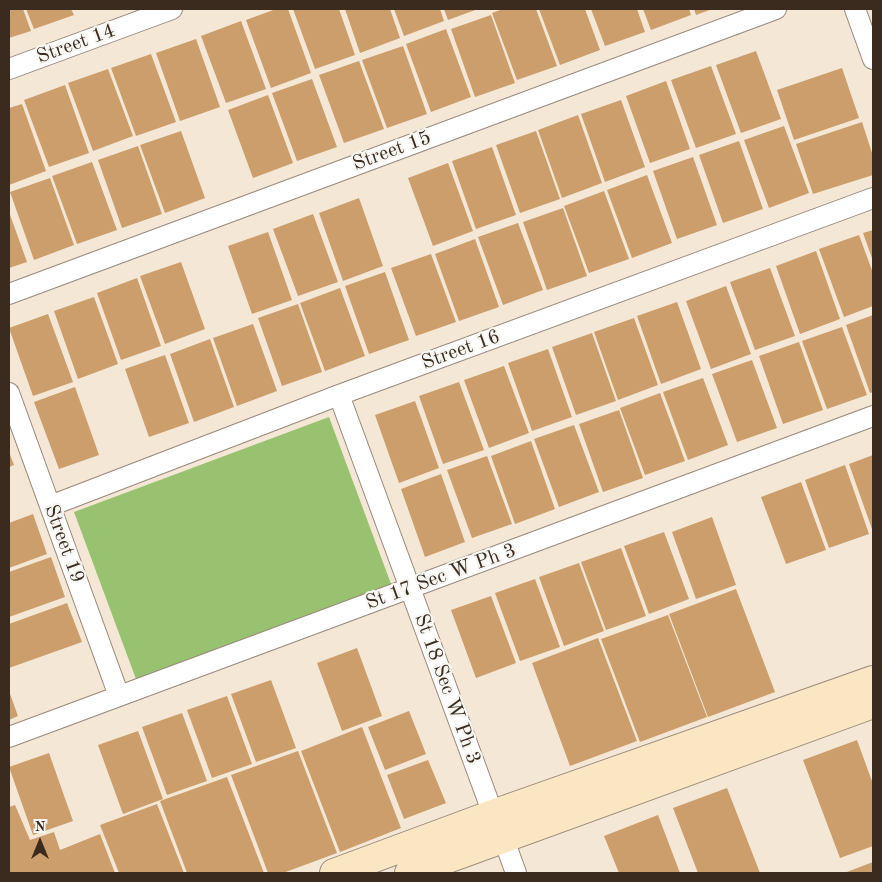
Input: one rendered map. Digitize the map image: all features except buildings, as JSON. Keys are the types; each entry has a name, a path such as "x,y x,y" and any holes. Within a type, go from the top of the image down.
{"main road":[{"path":"334,873 493,814 873,680"},
{"path":"409,873 504,840 873,704"}],"street":[{"name":"Street 14","path":"9,69 172,9"},
{"name":"Street 15","path":"9,294 776,9"},
{"path":"855,9 873,58"},
{"name":"Street 16","path":"50,506 339,395 873,198"},
{"name":"Street 19","path":"9,393 119,696"},
{"name":"St 18 Sec W Ph 3","path":"339,395 493,814"},
{"name":"St 17 Sec W Ph 3","path":"9,736 873,416"},
{"path":"504,840 516,873"}],"green space":[{"path":"329,417 391,584 136,679 74,512"}]}
